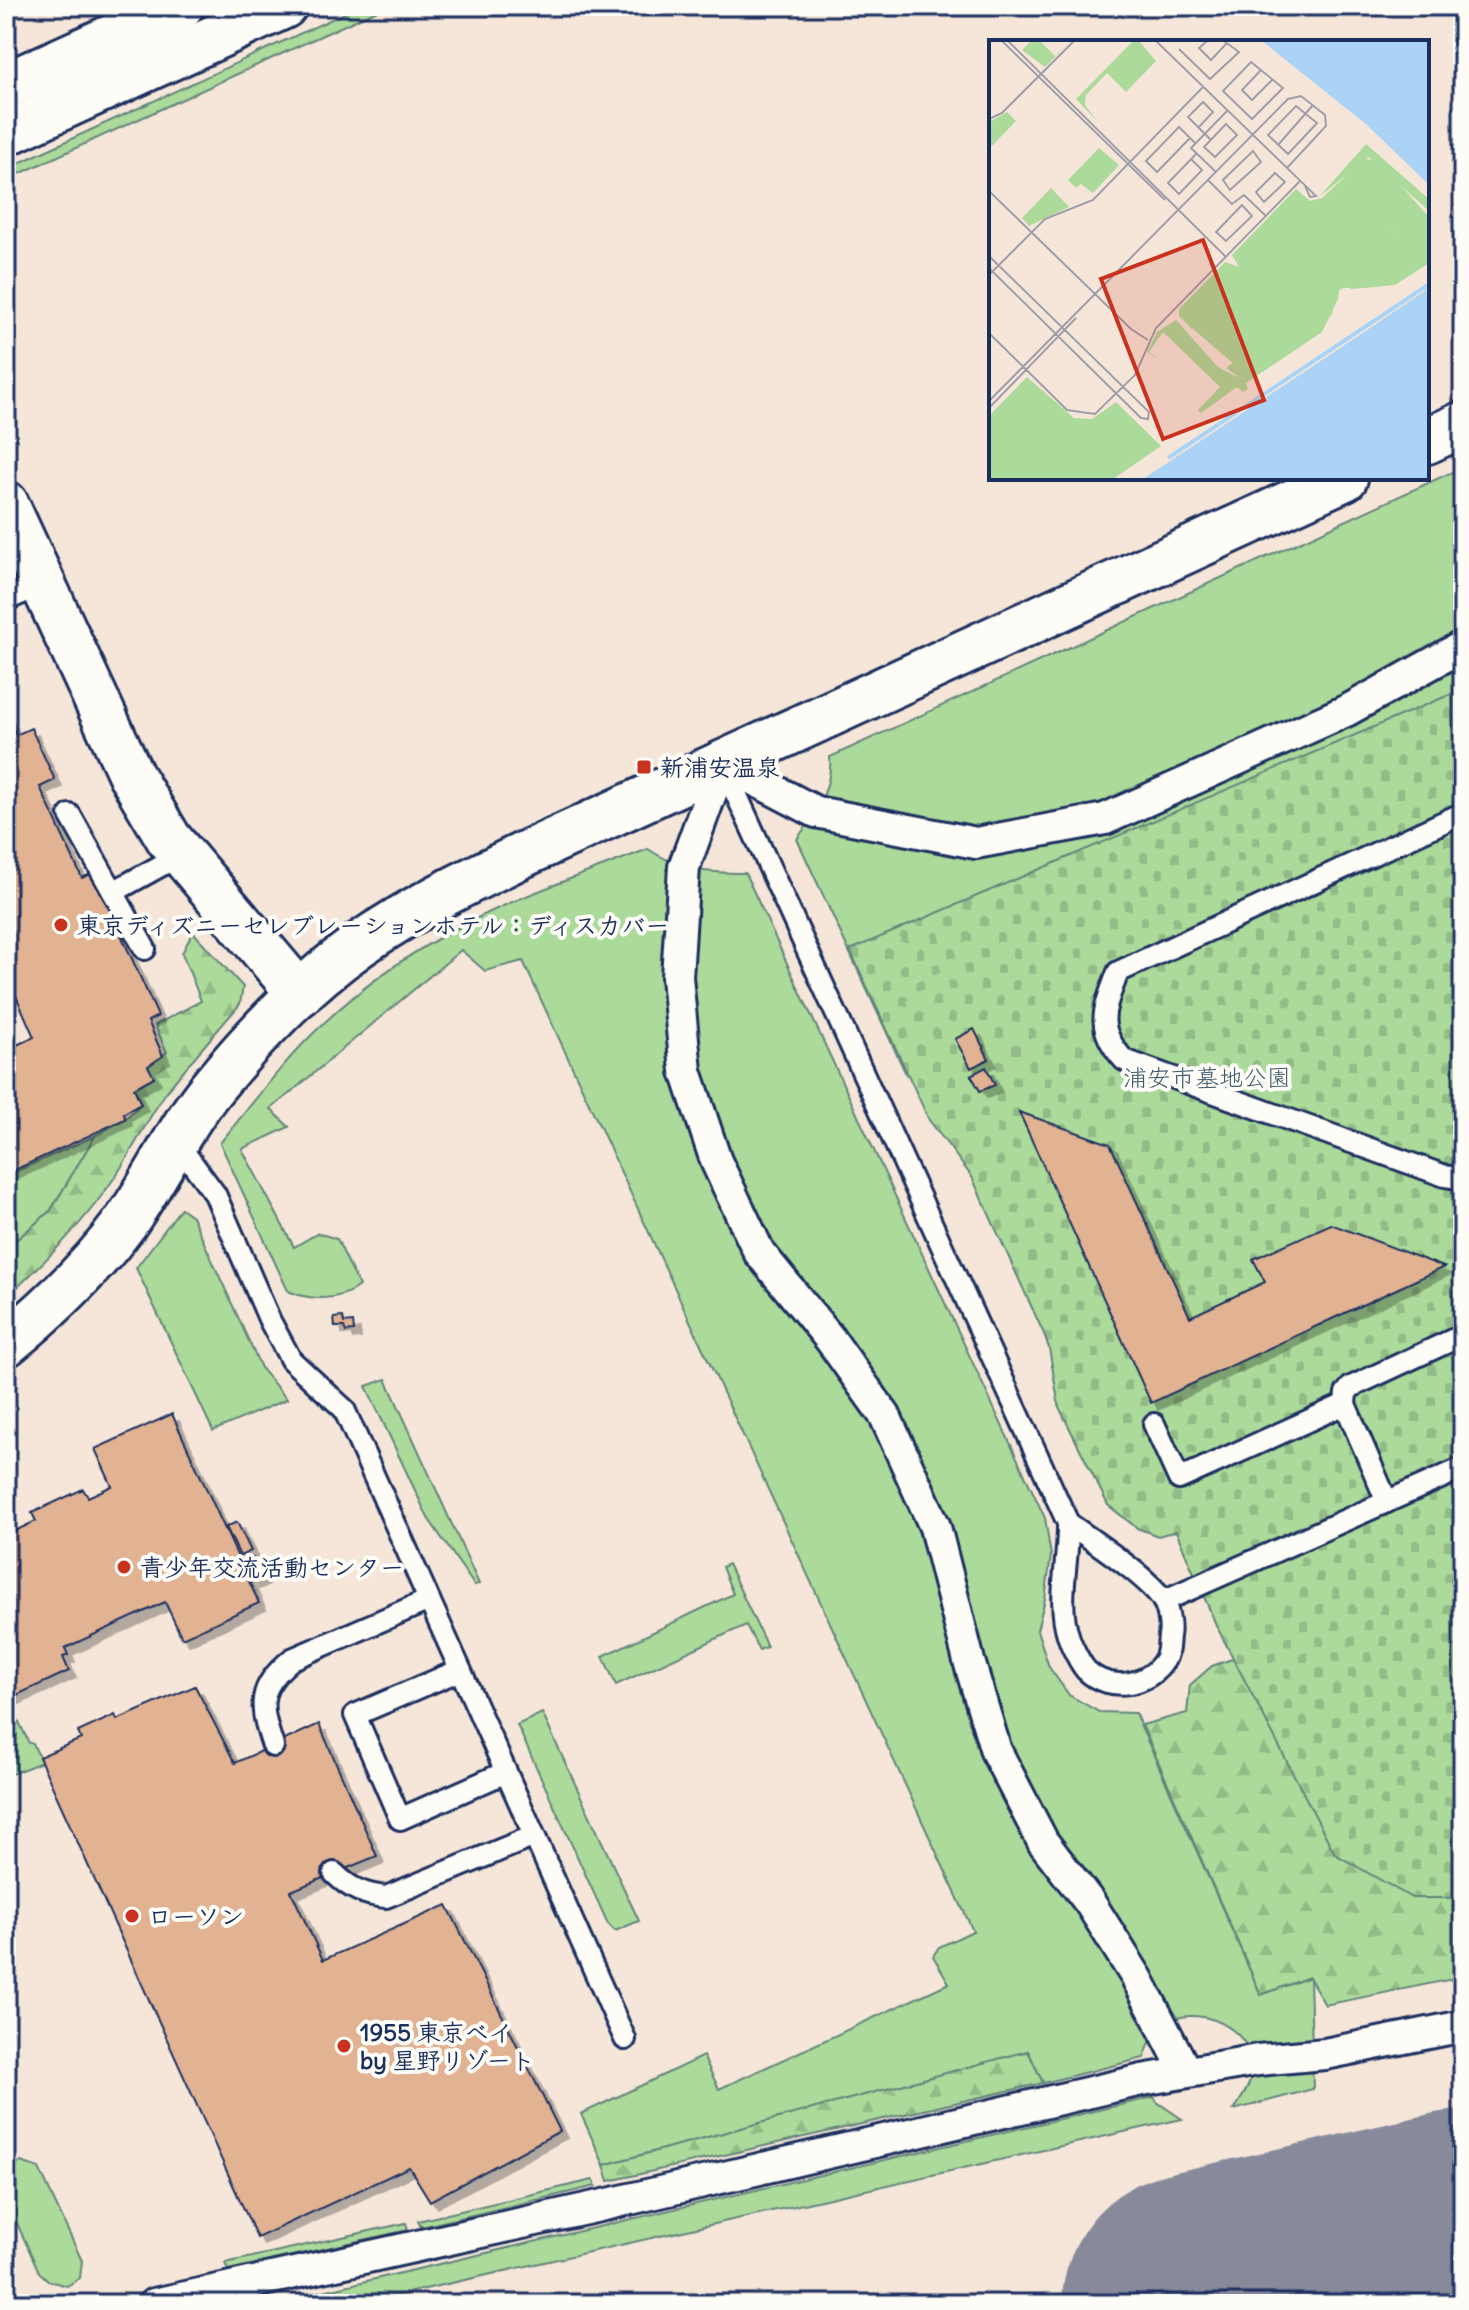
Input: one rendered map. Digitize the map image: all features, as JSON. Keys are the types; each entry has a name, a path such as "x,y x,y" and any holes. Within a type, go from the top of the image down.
{"street":[{"path":"6,85 181,6"},
{"path":"6,133 284,6"},
{"path":"1429,440 1463,424"},
{"path":"6,1344 50,1308 88,1270 126,1221 175,1140 231,1065 300,994 356,947 455,887 1341,480"},
{"path":"6,504 25,592 169,839 300,994"},
{"path":"722,763 816,812 976,843 1105,819 1348,710 1463,646"},
{"path":"722,763 684,867 677,977 686,1071 716,1161 759,1252 830,1339 885,1416 935,1527 969,1661 996,1751 1043,1842 1090,1903 1130,1966 1186,2072"},
{"path":"154,2304 604,2205 1127,2084 1258,2060 1325,2054 1463,2026"}],"lane":[{"path":"722,763 1068,1523 1069,1552 1062,1609 1069,1640 1087,1671 1110,1683 1136,1683 1155,1673 1167,1656 1170,1628 1163,1601 1138,1576 1068,1523"},
{"path":"1463,813 1118,972 1103,1012 1108,1042 1124,1060 1445,1176 1463,1179"},
{"path":"70,815 145,949"},
{"path":"113,892 182,854"},
{"path":"175,1140 215,1194 270,1321 291,1360 344,1409 625,2039"},
{"path":"1387,1502 1345,1404 1346,1393 1351,1387 1463,1337"},
{"path":"1154,1424 1179,1479 1345,1404"},
{"path":"1163,1601 1463,1468"},
{"path":"273,1746 262,1706 269,1682 278,1671 292,1659 429,1600"},
{"path":"460,1670 355,1715 379,1773 400,1819 506,1772"},
{"path":"334,1873 355,1890 386,1897 534,1836"}],"green space":[{"path":"360,6 386,6 6,180 6,169"},
{"path":"1463,467 1463,721 924,1008 906,1074 797,839 816,811 825,790 830,757"},
{"name":"浦安市墓地公園","path":"1463,689 1463,1898 1412,1898 1335,1854 1217,1627 1176,1531 1158,1536 1137,1528 1108,1505 1059,1407 1044,1334 972,1177 929,1120 850,950"},
{"path":"648,849 694,869 745,873 1045,1518 1051,1556 1037,1630 1049,1667 1069,1695 1099,1712 1135,1713 1261,1995 1310,1977 1313,2089 1234,2110 1250,2081 1251,2056 1234,2031 1206,2017 1190,2016 1162,2026 1153,2037 1144,2058 1043,2083 1028,2051 604,2165 581,2114 703,2056 719,2089 949,1983 933,1956 939,1947 973,1931 523,961 485,971 461,950 271,1109 289,1127 242,1149 294,1247 318,1233 337,1239 359,1286 351,1291 325,1298 306,1297 288,1291 220,1143 310,1037 353,997 401,961 435,940 500,908"},
{"path":"193,932 243,987 240,1004 165,1094 117,1174 92,1208 6,1298 6,1249 51,1210 95,1136 125,1119 141,1104 135,1088 153,1077 148,1066 167,1052 155,1025 201,1001 182,953"},
{"path":"95,1136 51,1210 6,1249 6,1176"},
{"path":"181,1208 192,1216 262,1370 287,1399 213,1431 136,1268"},
{"path":"386,1379 479,1584 474,1585 428,1518 366,1386"},
{"path":"728,1564 767,1647 759,1650 746,1625 616,1685 603,1656 733,1594 722,1567"},
{"path":"1235,1658 1463,1874 1463,1977 1325,2005 1309,1977 1261,1995 1142,1725 1187,1713 1190,1685 1212,1666"},
{"path":"8,1699 29,1743 33,1744 42,1762 6,1776"},
{"path":"542,1713 639,1921 615,1931 608,1924 517,1725"},
{"path":"1028,2051 1043,2083 609,2181 604,2165"},
{"path":"1154,2097 1182,2119 358,2304 268,2304"},
{"path":"21,2162 39,2168 82,2261 80,2278 67,2286 49,2281 39,2272 6,2199 6,2169"},
{"path":"593,2180 596,2186 421,2227 418,2221"},
{"path":"406,2223 408,2230 228,2270 225,2263"}],"building":[{"name":"東京ディズニーセレブレーションホテル：ディスカバー","path":"6,713 16,735 31,728 55,780 40,787 82,878 93,873 158,1016 148,1021 163,1056 148,1066 154,1077 134,1088 141,1104 124,1113 125,1119 6,1174 6,1050 34,1037 6,973"},
{"path":"974,1029 989,1059 971,1068 955,1039"},
{"path":"986,1067 995,1085 980,1091 971,1075"},
{"path":"1019,1112 1110,1144 1190,1317 1265,1282 1253,1259 1331,1224 1444,1267 1151,1403"},
{"path":"343,1317 344,1323 353,1322 354,1331 346,1332 344,1327 335,1327 334,1318"},
{"name":"青少年交流活動センター","path":"172,1414 259,1603 182,1638 165,1602 65,1648 68,1655 63,1657 69,1671 6,1700 6,1525 9,1523 13,1532 36,1521 32,1513 83,1489 88,1497 112,1486 95,1449"},
{"path":"237,1522 251,1551 240,1556 226,1527"},
{"path":"253,1558 262,1578 252,1582 242,1562"},
{"name":"1955 東京ベイ by 星野リゾート","path":"195,1686 235,1763 319,1724 377,1856 291,1891 323,1960 447,1905 560,2131 430,2201 409,2167 257,2238 39,1757 81,1739 78,1732 115,1715 117,1720"}],"runway":[{"path":"1195,2304 1463,2243"}],"place":[{"name":"新浦安温泉","path":"644,767"},
{"name":"東京ディズニーセレブレーションホテル：ディスカバー","path":"61,925"},
{"name":"青少年交流活動センター","path":"124,1567"},
{"name":"ローソン","path":"132,1916"},
{"name":"1955 東京ベイ by 星野リゾート","path":"344,2046"}]}
